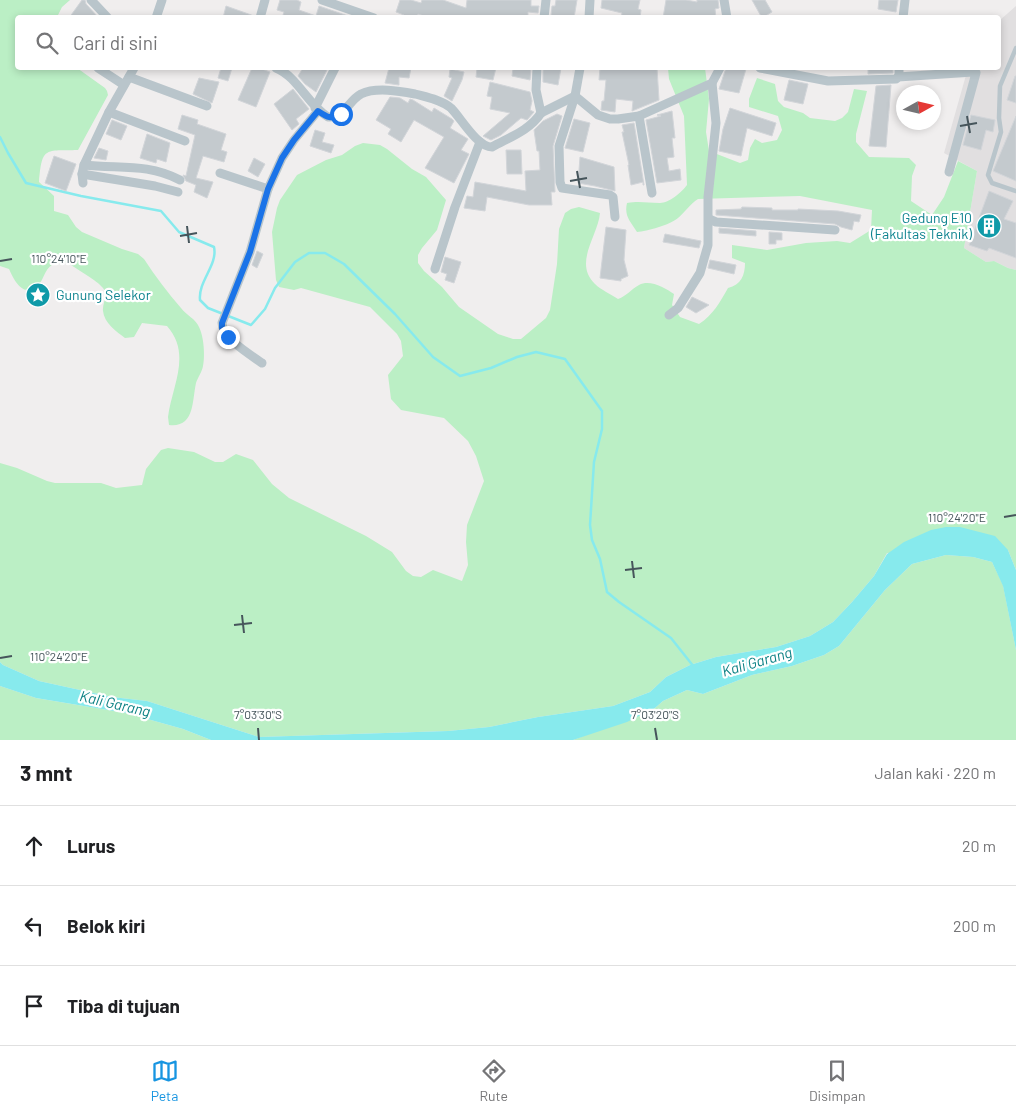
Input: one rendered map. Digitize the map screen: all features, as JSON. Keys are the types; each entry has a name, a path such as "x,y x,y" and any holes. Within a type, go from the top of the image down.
{"street":[{"path":"92,0 105,15"},
{"path":"157,15 162,0"},
{"path":"261,15 265,0"},
{"path":"322,0 354,14"},
{"path":"544,15 546,0"},
{"path":"589,15 590,0"},
{"path":"724,0 726,15"},
{"path":"903,15 905,0"},
{"path":"102,70 127,81 207,106"},
{"path":"83,174 108,112 133,70"},
{"path":"280,70 286,73 316,109 328,117 337,117 355,98 369,91 413,94 442,102 450,107 480,142 485,146 492,147 528,128 541,113 574,96"},
{"path":"262,363 228,337 222,328 222,323 250,252 268,189 282,158 316,109 334,70"},
{"path":"537,70 536,90 541,113"},
{"path":"580,70 559,146 560,182 562,188 610,195 613,197 615,217"},
{"path":"669,314 678,308 700,273 708,245 708,197 716,124 712,84 719,70"},
{"path":"770,70 828,81 976,73 949,172"},
{"path":"898,78 899,70"},
{"path":"574,96 598,115 610,119 618,119 639,116 712,84"},
{"path":"108,112 185,141"},
{"path":"639,116 652,193"},
{"path":"435,269 455,206 480,142"},
{"path":"83,174 106,167 128,166 154,170 180,180"},
{"path":"220,173 268,189"},
{"path":"83,174 155,186 178,192"},
{"path":"709,219 716,222 836,230"}],"lane":[{"path":"1016,48 1000,86 999,118 1001,132 988,175 992,183 1016,191"}],"shaded area":[{"path":"1016,6 1016,270 994,261 986,262 964,248 977,171 944,153 967,70 1001,70 1001,19"}],"green space":[{"path":"0,0 70,0 62,7 58,15 15,15 15,70 80,70 105,88 108,95 78,150 52,151 44,156 39,182 54,196 54,211 68,215 82,232 138,254 144,259 171,296 198,324 203,341 203,366 196,383 193,405 188,418 177,425 169,425 168,417 179,359 174,337 167,326 142,323 134,337 125,338 111,327 104,315 105,291 103,288 67,262 52,265 38,285 28,290 16,283 9,269 0,266"},
{"path":"668,70 705,70 709,99 706,132 709,151 740,163 748,160 750,148 755,139 762,143 777,140 782,130 778,116 749,107 749,99 757,78 775,84 778,101 784,107 803,113 810,118 835,121 842,118 848,112 854,89 867,91 856,134 856,142 869,157 909,158 916,165 912,176 911,201 932,215 944,197 958,161 977,171 964,248 986,262 994,261 1016,270 1016,570 1008,550 887,553 874,576 852,602 833,622 810,636 776,647 716,657 690,665 666,677 650,692 613,706 538,717 489,727 448,731 259,737 147,701 112,697 39,681 0,662 0,463 55,483 101,483 116,488 142,485 146,469 161,450 168,448 194,452 215,462 223,462 236,454 253,460 272,484 289,498 366,536 392,552 406,571 413,576 421,577 433,570 462,581 468,565 467,525 484,481 476,456 468,441 444,418 401,410 391,399 388,375 403,356 401,341 397,334 370,307 301,288 294,290 279,287 276,280 272,232 280,200 297,175 326,160 342,155 363,143 380,145 426,177 446,200 437,230 422,248 418,255 418,263 459,307 498,334 513,339 521,339 546,318 550,310 557,264 559,229 565,213 571,209 579,207 600,213 586,258 589,276 595,284 618,299 643,283 657,285 674,294 672,305 680,317 699,324 712,312 728,288 736,285 743,275 745,263 732,258 732,245 767,250 806,243 837,241 850,243 871,230 872,210 800,196 698,199 674,221 637,232 627,215 627,203 664,203 675,197 687,185 684,116 669,79"},
{"path":"946,555 973,557 992,562 1003,585 1016,650 1016,740 573,740 655,708 663,701 687,690 703,694 752,675 792,666 824,655 839,646 885,590 912,564"},
{"path":"0,686 36,698 126,713 183,729 211,740 0,740"}],"water":[{"name":"Kali Garang","path":"960,527 995,536 1008,550 1016,570 1016,650 1003,586 992,562 973,557 946,555 912,564 885,590 839,646 824,655 792,666 752,675 703,694 687,690 663,701 655,708 627,722 573,740 211,740 183,729 126,713 36,698 0,686 0,662 39,681 112,697 147,701 259,737 448,731 489,727 538,717 613,706 650,692 666,677 690,665 716,657 776,647 810,636 833,622 852,602 874,576 887,554 904,542 931,530"}],"building":[{"path":"82,0 85,0 86,4 96,15 71,15"},
{"path":"280,0 297,0 301,2 299,10 313,15 283,15 284,12 277,10"},
{"path":"400,0 411,0 421,3 422,0 443,0 466,8 467,0 531,0 531,6 539,6 538,13 528,12 528,15 404,15 396,12"},
{"path":"556,0 577,0 574,15 551,15 552,6 555,6"},
{"path":"602,0 640,0 638,9 641,10 640,15 622,15 622,13 601,8"},
{"path":"666,0 697,2 697,0 718,0 719,8 715,9 716,15 664,15"},
{"path":"752,0 765,0 772,12 767,15 760,15"},
{"path":"879,0 898,0 896,12 878,9"},
{"path":"226,6 251,15 224,15"},
{"path":"319,6 345,15 316,15"},
{"path":"220,70 231,70 228,81 218,78"},
{"path":"251,70 270,72 256,107 238,100"},
{"path":"302,70 327,70 316,92 298,76"},
{"path":"388,70 411,70 409,78 399,77 399,85 385,83"},
{"path":"450,70 464,72 452,101 444,96 452,78 449,77"},
{"path":"477,70 496,70 493,80 476,77"},
{"path":"513,70 531,70 530,80 512,76"},
{"path":"543,70 561,70 558,85 543,82"},
{"path":"600,70 657,70 659,100 632,111 633,101 616,99 615,112 601,110 606,80 599,80"},
{"path":"725,70 746,70 739,93 719,89"},
{"path":"868,70 893,70 893,73 868,74"},
{"path":"1016,76 1016,103 1007,100"},
{"path":"199,78 219,82 212,103 193,94"},
{"path":"789,80 808,84 803,104 784,100"},
{"path":"490,82 530,92 532,101 530,110 534,112 527,120 521,118 501,135 491,140 483,136 510,113 490,109 492,97 487,96"},
{"path":"891,85 886,147 869,146 876,86"},
{"path":"293,89 309,109 296,119 299,124 292,130 274,104"},
{"path":"390,97 400,98 408,103 410,99 413,100 432,112 434,108 454,121 450,128 468,139 461,150 469,154 454,183 425,168 444,137 414,120 401,142 388,134 391,129 376,120"},
{"path":"730,108 776,123 772,136 747,128 741,156 719,151 723,129"},
{"path":"672,111 675,138 672,138 674,157 667,158 669,171 680,169 681,180 657,183 646,120"},
{"path":"557,114 562,116 553,146 555,192 551,192 552,205 529,205 487,197 485,211 464,208 467,196 473,197 475,182 526,191 525,171 540,170 539,151 537,151 534,130 543,121"},
{"path":"182,115 198,120 197,124 226,134 221,150 227,152 224,162 203,156 196,178 213,182 207,198 194,192 196,185 186,181 183,175 186,176 195,135 178,129"},
{"path":"971,115 995,120 993,132 986,130 981,150 963,145"},
{"path":"1016,116 1016,181 993,171"},
{"path":"574,119 590,123 583,152 565,148"},
{"path":"112,120 127,126 121,140 106,134"},
{"path":"634,123 644,185 643,182 631,185 622,132 624,132 622,125"},
{"path":"315,130 325,133 322,142 334,145 331,153 310,146"},
{"path":"147,134 170,143 166,162 157,159 156,163 140,158"},
{"path":"99,148 108,151 106,160 94,158"},
{"path":"506,150 521,150 522,174 507,174"},
{"path":"54,156 76,164 66,191 45,183"},
{"path":"580,157 614,167 615,191 578,183"},
{"path":"254,158 265,164 258,177 248,171"},
{"name":"Gedung E10 (Fakultas Teknik)","path":"989,191 1013,201 1004,219 1016,223 1016,258 989,248 987,251 969,245"},
{"path":"742,207 772,208 772,210 838,211 861,215 859,222 854,221 852,230 835,224 716,215 716,210 741,209"},
{"path":"606,227 626,230 624,260 628,276 621,279 621,281 600,278"},
{"path":"719,228 756,231 756,236 719,233"},
{"path":"769,232 782,233 782,240 776,240 776,244 769,244"},
{"path":"665,234 701,241 699,248 663,242"},
{"path":"257,251 263,254 257,268 252,265"},
{"path":"445,257 461,262 454,283 445,280 447,274 441,272"},
{"path":"710,260 736,265 734,274 708,268"},
{"path":"692,297 709,305 696,313 686,307"}],"waterway":[{"path":"0,137 26,183 81,196 161,211 179,232 214,247 213,260 202,286 200,300 208,308 251,325 265,309 275,288 295,262 309,253 325,253 344,264 395,314 433,357 460,376 491,368 517,357 536,352 565,359 602,411 602,429 594,462 590,525 592,540 600,559 607,592 671,638 694,667"}],"place":[{"name":"Gedung E10 (Fakultas Teknik)","path":"989,226"},
{"name":"Gunung Selekor","path":"38,295"}],"route":[{"path":"228,337 224,333 222,323 250,252 268,189 282,158 318,111 332,118 341,114"}]}
